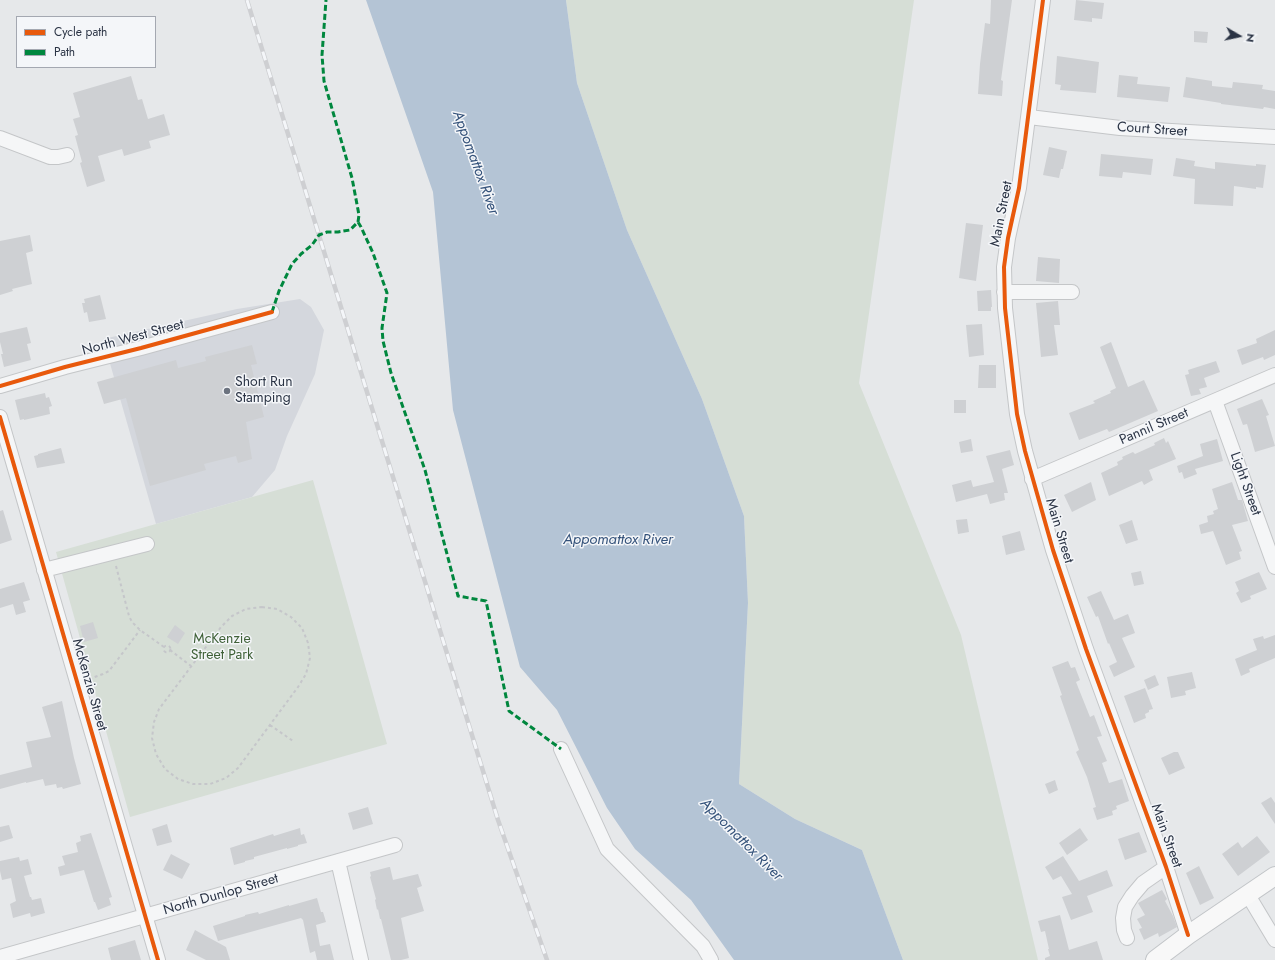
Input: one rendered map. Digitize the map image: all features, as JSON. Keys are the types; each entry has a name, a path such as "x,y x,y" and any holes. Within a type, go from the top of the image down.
{"main road":[{"path":"1155,960 1188,935 1275,876"}],"street":[{"name":"Main Street","path":"1043,0 1019,188 1008,238 1004,267 1004,292 1017,414 1032,479 1053,550 1086,649 1166,867 1188,935"},
{"name":"Court Street","path":"1029,117 1120,128 1275,137"},
{"path":"0,138 50,156 58,157 67,155"},
{"path":"1004,292 1072,292"},
{"name":"North West Street","path":"0,386 65,367 272,312"},
{"name":"Pannil Street","path":"1032,479 1275,375"},
{"name":"Light Street","path":"1214,401 1275,566"},
{"name":"McKenzie Street","path":"0,417 158,960"},
{"path":"44,570 147,544"},
{"path":"562,750 607,849 703,946 711,960"},
{"name":"North Dunlop Street","path":"0,958 395,845"},
{"path":"338,861 362,960"},
{"path":"1127,938 1124,930 1123,918 1125,907 1143,883 1166,867"},
{"path":"1248,895 1275,940"}],"path":[{"path":"113,553 132,622 140,630 164,647 163,649 165,652 170,650"},
{"path":"262,606 277,609 291,617 302,628 308,643 310,658 306,674 270,725 238,768 226,778 210,784 194,784 178,779 165,769 156,754 152,738 154,722 158,709 221,627 232,616 246,609 262,606"},
{"path":"77,682 109,671 140,630"},
{"path":"164,647 166,645 169,646 170,650 191,666"},
{"path":"270,725 293,741"}],"shaded area":[{"path":"300,299 311,307 324,330 315,374 287,436 275,470 252,497 156,524 103,339 237,309"}],"green space":[{"path":"566,0 914,0 859,383 961,635 1038,960 903,960 862,850 795,819 739,784 748,603 744,516 702,399 627,230 577,83"},
{"name":"McKenzie Street Park","path":"313,480 387,744 130,817 56,552"}],"water":[{"name":"Appomattox River","path":"366,0 566,0 577,83 627,230 702,399 744,516 748,603 739,784 795,819 862,850 903,960 734,960 691,900 635,849 607,808 557,710 520,667 453,410 433,192"}],"building":[{"path":"991,0 1012,0 1001,80 1003,81 1002,96 978,94 985,23 990,24"},
{"path":"1076,0 1104,3 1102,19 1092,18 1092,22 1074,20"},
{"path":"1194,31 1208,32 1207,43 1194,42"},
{"path":"1057,56 1099,62 1096,93 1060,90 1061,85 1055,84"},
{"path":"1119,75 1138,77 1137,84 1170,87 1168,102 1117,97"},
{"path":"131,76 138,100 142,99 148,119 164,114 170,135 149,141 151,148 124,156 122,149 98,156 105,181 87,187 80,163 82,162 75,136 78,135 73,119 80,117 73,93"},
{"path":"1186,77 1212,81 1212,86 1232,88 1233,82 1263,85 1262,89 1275,91 1275,109 1221,104 1183,97"},
{"path":"1049,147 1067,151 1063,169 1061,169 1059,178 1043,175"},
{"path":"1101,154 1153,159 1151,175 1123,172 1122,178 1099,176"},
{"path":"1176,158 1195,161 1194,166 1215,169 1215,162 1256,166 1256,164 1266,165 1263,188 1256,187 1256,189 1234,186 1233,206 1194,204 1195,179 1173,176"},
{"path":"966,223 983,225 976,281 959,278"},
{"path":"30,235 33,251 26,253 32,284 12,289 13,291 0,295 0,241"},
{"path":"1038,257 1060,259 1059,283 1036,281"},
{"path":"991,290 991,311 978,311 977,291"},
{"path":"100,295 106,319 89,322 87,312 84,313 82,303 85,303 84,299"},
{"path":"1058,301 1060,325 1054,325 1058,355 1041,357 1036,303"},
{"path":"982,324 984,355 969,357 966,325"},
{"path":"27,327 31,343 27,344 31,360 4,367 1,354 3,354 0,342 0,333"},
{"path":"1275,330 1275,355 1264,360 1263,357 1242,365 1237,350 1257,343 1256,339"},
{"path":"1111,342 1128,387 1144,380 1158,411 1109,432 1107,429 1079,440 1069,413 1095,403 1093,401 1111,393 1110,391 1116,388 1100,347"},
{"path":"252,345 257,364 251,365 264,417 246,422 252,459 238,463 236,456 204,464 206,470 150,486 126,398 104,404 97,382 176,360 178,368 206,361 205,357"},
{"path":"1216,361 1220,372 1204,378 1207,387 1199,389 1201,394 1191,396 1185,375 1189,374 1188,370"},
{"path":"979,365 996,365 996,388 978,388"},
{"path":"45,393 46,398 49,397 52,406 49,407 50,414 20,420 15,400"},
{"path":"1262,399 1269,415 1266,416 1275,446 1255,452 1247,424 1243,425 1237,409"},
{"path":"954,400 966,400 966,413 954,413"},
{"path":"1164,438 1166,443 1168,441 1176,459 1149,470 1153,480 1144,485 1142,481 1109,496 1101,473 1118,465 1117,462 1123,459 1122,457 1133,452 1135,454 1155,445 1154,443"},
{"path":"971,439 973,451 961,453 959,442"},
{"path":"1217,439 1223,461 1195,469 1197,474 1184,479 1182,472 1179,473 1177,466 1203,456 1200,444"},
{"path":"61,448 65,463 37,468 34,456"},
{"path":"1010,450 1014,465 1002,469 1008,493 1004,493 1005,500 990,504 987,494 956,502 952,485 971,480 973,487 994,482 986,456"},
{"path":"1091,482 1096,500 1072,512 1064,495"},
{"path":"1232,482 1238,500 1242,500 1248,521 1232,525 1242,551 1239,552 1241,559 1226,565 1213,531 1201,534 1199,525 1208,522 1207,516 1214,514 1213,511 1218,509 1212,489"},
{"path":"3,510 12,540 0,544 0,511"},
{"path":"967,519 969,532 958,534 956,520"},
{"path":"1132,520 1138,540 1126,544 1119,525"},
{"path":"1020,531 1025,550 1006,555 1002,536"},
{"path":"1141,571 1144,584 1134,586 1131,573"},
{"path":"1259,572 1267,589 1250,596 1251,599 1241,603 1236,593 1239,591 1235,582"},
{"path":"24,582 30,600 23,602 26,612 16,615 13,604 0,608 0,589"},
{"path":"1101,591 1114,620 1128,614 1135,633 1122,638 1135,667 1114,677 1109,666 1117,662 1109,643 1108,644 1098,616 1096,617 1087,597"},
{"path":"93,622 98,638 84,642 80,626"},
{"path":"175,625 185,633 178,644 167,637"},
{"path":"1275,635 1275,658 1249,669 1250,672 1241,676 1235,659 1257,650 1253,639 1263,636 1264,639"},
{"path":"1068,661 1071,668 1075,667 1080,680 1076,682 1090,717 1094,715 1102,736 1097,737 1107,761 1102,763 1109,783 1122,779 1129,801 1116,806 1117,809 1112,811 1113,815 1097,820 1093,808 1096,807 1087,777 1076,752 1079,750 1060,696 1062,695 1052,667"},
{"path":"1192,672 1196,688 1185,691 1186,695 1171,698 1167,677"},
{"path":"1155,675 1159,685 1148,690 1144,680"},
{"path":"1145,688 1153,709 1149,710 1149,712 1145,714 1146,718 1134,723 1124,696"},
{"path":"62,701 81,784 63,789 62,787 57,788 56,784 45,786 43,779 0,789 0,775 32,767 26,742 51,737 42,707"},
{"path":"1174,752 1178,752 1185,768 1169,775 1161,758"},
{"path":"1055,780 1058,790 1049,794 1045,784"},
{"path":"1271,797 1275,803 1275,824 1261,803"},
{"path":"368,807 373,824 353,830 348,813"},
{"path":"167,824 172,842 157,846 152,829"},
{"path":"9,825 13,838 0,842 0,827"},
{"path":"300,828 301,835 304,834 307,843 254,857 254,859 234,865 230,848 273,834 274,836"},
{"path":"1080,828 1088,840 1067,855 1059,843"},
{"path":"1139,832 1147,852 1125,860 1118,839"},
{"path":"91,833 112,897 109,898 111,905 98,910 84,870 60,876 58,867 65,865 62,856 78,852 76,843 81,841 80,836"},
{"path":"1257,836 1270,852 1238,876 1222,854 1238,842 1242,848"},
{"path":"171,854 190,864 182,879 163,870"},
{"path":"1063,856 1079,881 1107,870 1113,886 1087,896 1093,912 1071,920 1062,897 1072,894 1061,876 1053,880 1045,867"},
{"path":"19,857 20,861 28,859 32,874 24,876 30,897 32,900 41,898 45,913 31,917 30,913 13,918 10,904 16,901 11,878 2,880 0,861"},
{"path":"1199,866 1214,898 1200,905 1186,873"},
{"path":"390,867 393,880 418,874 422,886 417,888 424,911 401,918 409,958 401,960 391,960 381,919 378,909 377,910 376,899 370,877 370,872"},
{"path":"1162,890 1167,899 1165,901 1177,927 1159,937 1158,933 1144,940 1139,929 1142,928 1137,919 1145,915 1138,903"},
{"path":"317,898 326,922 316,925 320,946 330,944 334,960 317,960 315,951 310,953 303,920 301,918 218,941 213,926 245,915 258,912 259,914"},
{"path":"1060,915 1069,950 1097,941 1103,960 1045,960 1045,958 1050,956 1049,949 1045,931 1041,932 1038,921"},
{"path":"195,930 226,947 230,960 206,960 186,950"},
{"path":"135,940 141,960 111,960 108,948"}],"railway":[{"path":"247,0 498,820 547,960"}],"marked path":[{"path":"272,312 279,291 292,264 312,245 319,235 327,232 350,230 358,222 359,215 352,178 324,81 322,55 326,0"},
{"path":"358,222 373,253 387,293 382,328 383,341 391,373 425,470 458,596 486,601 509,711 561,749"}],"cycle path":[{"path":"1043,0 1019,188 1008,238 1004,267 1005,308 1017,414 1025,451 1053,550 1086,649 1166,867 1188,935"},
{"path":"0,386 65,367 272,312"},
{"path":"0,417 158,960"}],"place":[{"name":"Short Run Stamping","path":"227,391"}]}
